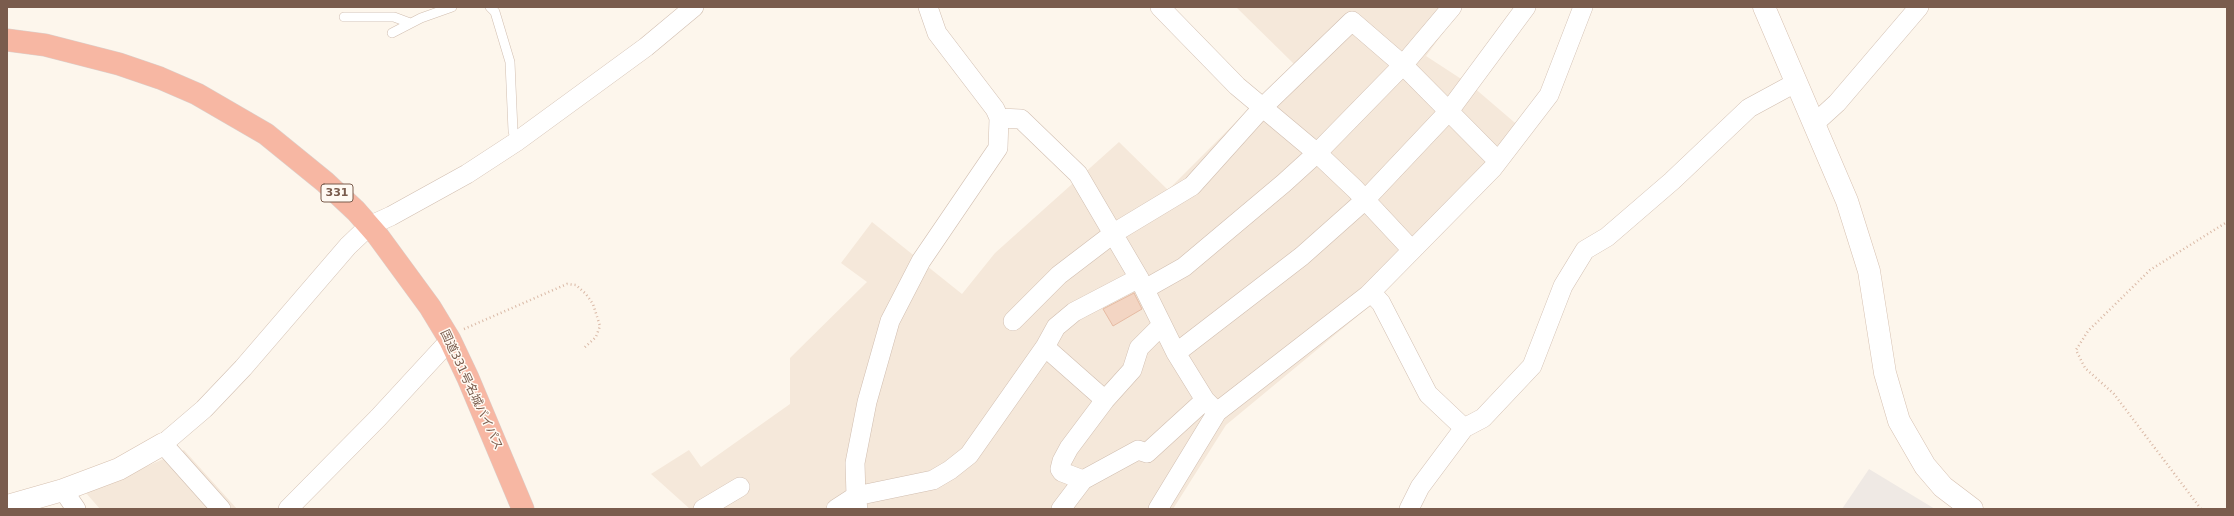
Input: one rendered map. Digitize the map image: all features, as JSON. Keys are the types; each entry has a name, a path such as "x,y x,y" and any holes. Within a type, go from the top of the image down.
{"highway":[{"name":"国道331号名城バイパス","path":"7,40 46,45 97,58 160,78 197,94 266,134 325,182 369,226 391,252 430,307 450,340 486,418 523,509"}],"street":[{"path":"7,506 63,490 119,469 163,444 204,408 243,368 348,246 369,226 391,216 467,174 516,142 646,48 694,7"},
{"path":"857,503 856,463 867,402 890,321 921,261 998,148 1000,118 955,54 937,32 928,7"},
{"path":"1160,7 1237,86 1317,153 1365,200 1411,249"},
{"path":"836,509 933,480 950,470 968,455 1045,347 1056,327 1074,312 1184,267 1284,183 1317,153 1403,65 1452,7"},
{"path":"1176,353 1302,256 1365,200 1448,111 1526,7"},
{"path":"1061,509 1083,480 1138,450 1147,454 1211,406 1371,292 1411,249 1498,161 1548,95 1582,7"},
{"path":"1764,7 1815,123 1847,202 1869,271 1885,373 1899,421 1925,466 1943,487 1972,509"},
{"path":"1815,123 1837,103 1919,7"},
{"path":"1013,321 1059,275 1114,233 1192,186 1263,107 1352,21 1403,65 1498,161"},
{"path":"1409,509 1420,487 1464,428 1483,418 1532,366 1563,286 1585,250 1607,237 1666,186 1749,108 1797,82"},
{"path":"1000,118 1021,119 1078,174 1142,283 1176,353 1211,406"},
{"path":"1371,292 1381,303 1428,394 1464,428"},
{"path":"1083,480 1062,472 1060,469 1062,461 1105,400 1132,370 1139,348 1162,325"},
{"path":"288,509 378,418 450,340"},
{"path":"1045,347 1105,400"},
{"path":"1158,509 1211,406"},
{"path":"163,444 210,505"},
{"path":"703,509 740,487"},
{"path":"63,490 76,509"}],"lane":[{"path":"392,33 410,23 452,7"},
{"path":"490,7 495,12 510,62 513,131 516,142"},
{"path":"344,17 394,17 410,23"}],"path":[{"path":"2201,509 2114,394 2085,368 2076,350 2088,331 2150,270 2227,222"},
{"path":"450,340 460,331 568,284 576,285 586,294 593,304 600,326 596,337 584,348"}],"shaded area":[{"path":"1236,7 1462,7 1426,56 1472,86 1528,134 1371,305 1226,425 1173,509 690,509 651,474 689,450 701,467 790,404 790,358 867,282 841,263 872,222 962,294 995,253 1119,142 1168,190 1294,64"},
{"path":"184,450 237,509 100,509 86,493"},
{"path":"1869,469 1935,509 1842,509"}],"building":[{"path":"1134,293 1142,309 1113,326 1103,309"}]}
